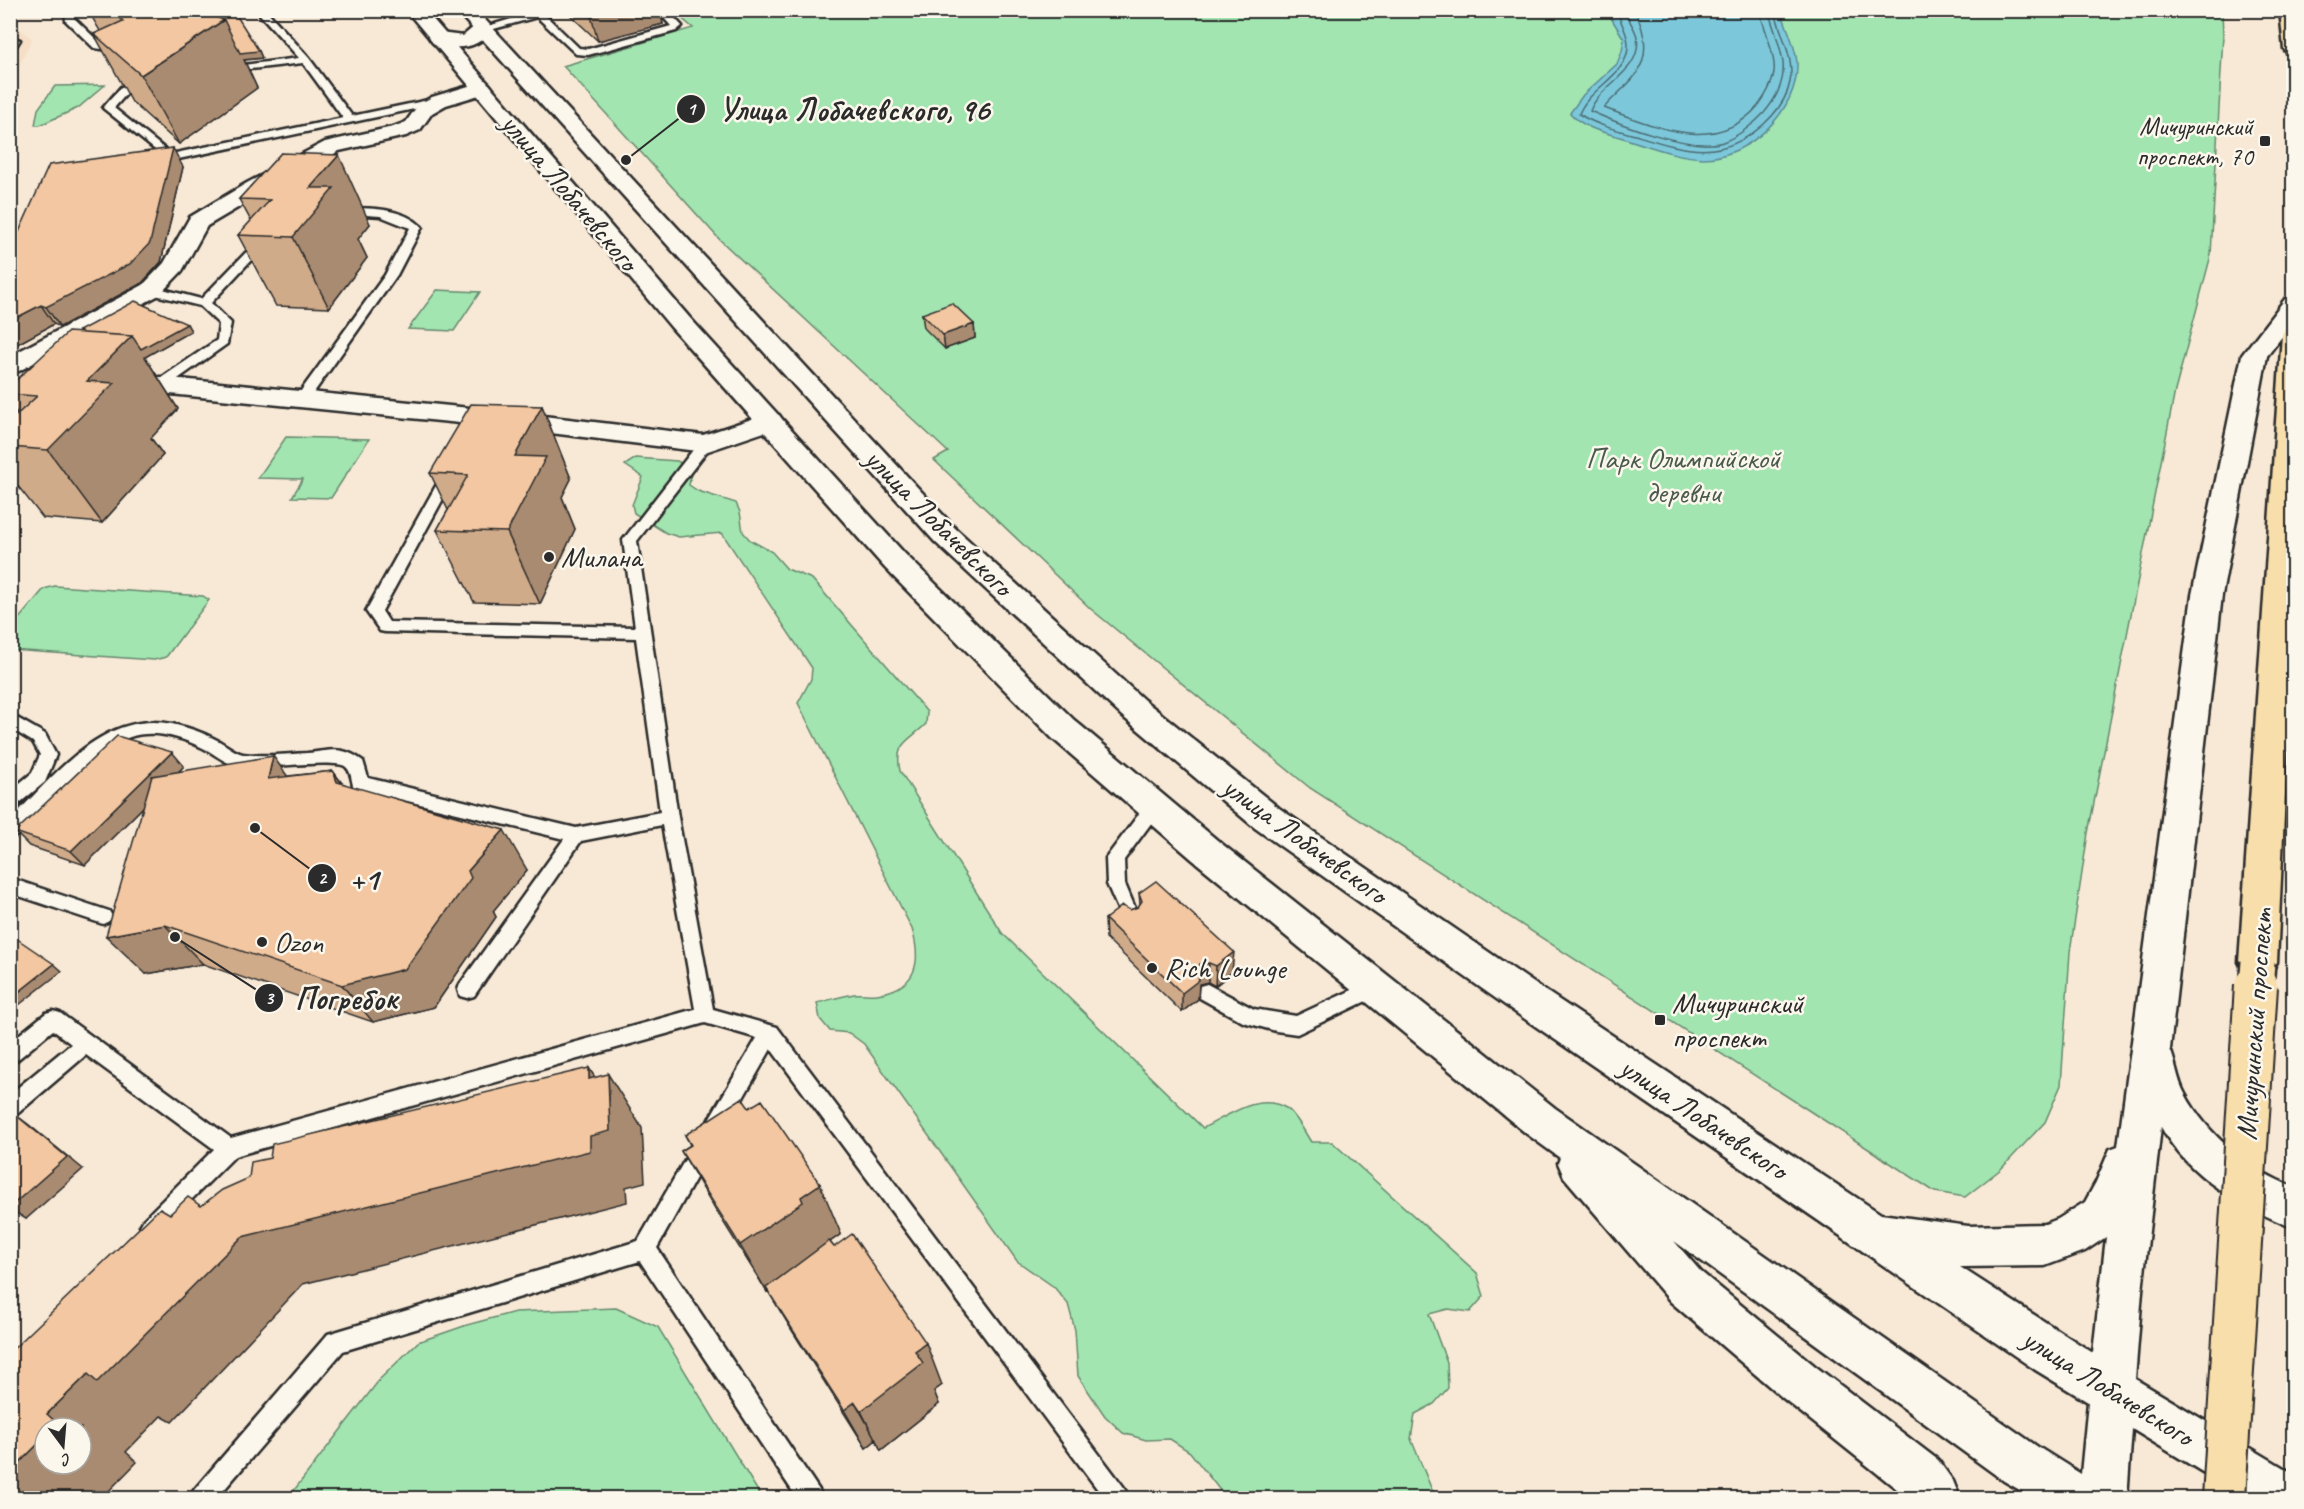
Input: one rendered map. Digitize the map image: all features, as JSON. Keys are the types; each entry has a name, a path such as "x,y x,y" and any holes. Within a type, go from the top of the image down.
{"main road":[{"name":"улица Лобачевского","path":"415,10 680,322 911,578 1063,729 1154,807 1541,1121 2021,1464 2077,1498"},
{"path":"2289,10 2294,49"},
{"name":"улица Лобачевского","path":"474,20 945,535 1133,708 1267,818 1528,1000 2050,1353 2288,1498"},
{"path":"440,39 467,41 480,34 474,20"},
{"path":"10,366 151,290 174,266 198,222 332,146 399,132 413,126 425,110 439,101 482,88"},
{"path":"2103,1498 2120,1291 2207,595 2254,356 2294,304"},
{"name":"Мичуринский проспект","path":"2224,1498 2294,334"},
{"path":"93,395 127,388 159,385 302,399 480,422 705,444 770,421"},
{"path":"2150,1049 2168,1103 2191,1137 2243,1184 2275,1202 2294,1208"},
{"path":"1541,1121 1686,1287 1799,1382 1921,1478 1936,1498"},
{"path":"1875,1233 1968,1247 2045,1245 2070,1236 2100,1216 2113,1193 2140,1122"}],"lane":[{"path":"70,10 69,19 115,61"},
{"path":"260,10 306,60 349,120"},
{"path":"474,20 539,14 551,10"},
{"path":"539,14 576,51 588,52 677,26 661,10"},
{"path":"10,40 15,40 10,49"},
{"path":"97,46 138,51"},
{"path":"216,71 306,60"},
{"path":"133,76 142,83"},
{"path":"159,78 125,89 108,108 168,158 439,101"},
{"path":"302,399 391,275 416,227 402,217 376,211 329,211"},
{"path":"204,303 271,232"},
{"path":"151,290 204,303 225,323 223,341 159,385"},
{"path":"705,444 630,540 669,817 705,1015"},
{"path":"459,457 374,611 385,627 643,633"},
{"path":"10,720 39,738 48,755 39,777 10,801"},
{"path":"10,831 72,769 102,744 127,731 149,728 171,730 207,742 239,760 309,759 331,755 347,758 357,765 360,783 576,835 669,817"},
{"path":"1131,920 1116,884 1114,858 1154,807"},
{"path":"467,990 576,835"},
{"path":"10,885 103,916"},
{"path":"1207,992 1250,1016 1276,1023 1297,1025 1376,987"},
{"path":"137,1240 229,1148 705,1015 770,1033 1118,1498"},
{"path":"10,1054 53,1019 229,1148"},
{"path":"202,1498 336,1342 645,1249 770,1033"},
{"path":"10,1107 85,1044"},
{"path":"645,1249 811,1498"}],"shaded area":[{"path":"11,21 32,39 11,84"}],"green space":[{"name":"Парк Олимпийской деревни","path":"672,10 2222,11 2223,35 2211,255 2175,391 2088,833 2070,952 2061,1085 2045,1122 2001,1169 1965,1197 1935,1192 1310,788 1092,610 934,460 948,452 720,240 563,66 693,28"},
{"path":"105,85 78,108 40,125 35,125 38,109 55,86"},
{"path":"437,290 480,292 454,331 408,329"},
{"path":"286,437 369,439 331,498 292,497 303,479 258,478"},
{"path":"636,458 677,461 689,467 691,475 689,485 698,491 736,503 743,532 750,540 772,552 787,569 812,579 927,712 926,724 901,748 900,771 1002,933 1203,1128 1254,1104 1275,1104 1286,1108 1297,1119 1311,1142 1332,1142 1477,1273 1484,1296 1470,1312 1448,1309 1429,1314 1447,1363 1448,1388 1434,1404 1415,1414 1411,1439 1432,1490 1441,1498 1226,1498 1190,1452 1170,1439 1146,1440 1123,1433 1105,1416 1078,1376 1075,1330 1068,1304 1054,1287 1017,1261 864,1044 849,1033 830,1031 820,1019 817,1003 854,994 890,991 908,980 916,963 912,929 798,703 811,679 812,668 722,533 679,537 666,533 634,513 632,505 643,477 625,465"},
{"path":"55,586 203,596 209,600 166,657 154,660 11,650 11,628 44,589"},
{"path":"616,1308 658,1327 762,1498 288,1498 380,1379 418,1342 515,1312"}],"water":[{"path":"1612,11 1781,11 1793,43 1797,63 1790,98 1768,128 1737,150 1720,156 1703,158 1676,154 1591,128 1570,113 1583,95 1617,64 1624,39 1611,18"}],"building":[{"path":"171,10 198,10 224,20 141,75 94,34 123,21 119,17"},
{"path":"226,10 233,10 259,51 240,53 224,20 215,17"},
{"path":"585,10 611,10 591,16"},
{"path":"173,148 150,243 130,264 46,307 41,305 10,321 10,252 49,165"},
{"path":"281,153 339,155 310,188 334,188 293,237 238,235 270,200 239,199"},
{"path":"135,301 187,324 141,349 132,336 79,331"},
{"path":"952,303 974,324 943,335 922,314"},
{"path":"68,332 132,336 87,381 114,383 48,450 10,447 10,421 37,396 10,394 10,386"},
{"path":"471,404 542,406 515,456 546,457 507,532 437,530 468,475 430,473"},
{"path":"117,736 172,752 71,851 15,832"},
{"path":"273,756 268,779 333,771 337,782 504,830 468,871 471,878 405,969 342,985 165,925 106,936 152,776"},
{"path":"1156,881 1234,952 1216,966 1209,963 1200,964 1197,972 1199,980 1182,993 1105,919 1122,906 1130,910 1138,907 1142,901 1139,893"},
{"path":"10,934 54,964 10,999"},
{"path":"589,1068 589,1079 608,1074 610,1131 590,1136 590,1151 242,1237 97,1382 88,1374 47,1414 49,1416 33,1416 33,1449 10,1472 10,1352 160,1208 170,1214 188,1197 201,1206 222,1190 249,1178 251,1162 270,1158 272,1144"},
{"path":"742,1098 749,1108 762,1100 820,1184 801,1197 803,1202 740,1245 681,1151 691,1145 685,1135"},
{"path":"12,1112 67,1157 10,1207 10,1114"},
{"path":"852,1234 926,1343 915,1351 923,1363 861,1411 855,1402 844,1410 766,1288 829,1241 834,1247"}],"place":[{"name":"Мичуринский проспект, 70","path":"2265,141"},
{"name":"Улица Лобачевского, 96","path":"626,160"},
{"name":"Милана","path":"549,557"},
{"name":"+1","path":"255,828"},
{"name":"Погребок","path":"175,937"},
{"name":"Ozon","path":"262,942"},
{"name":"Rich Lounge","path":"1152,968"},
{"name":"Мичуринский проспект","path":"1660,1020"}]}
